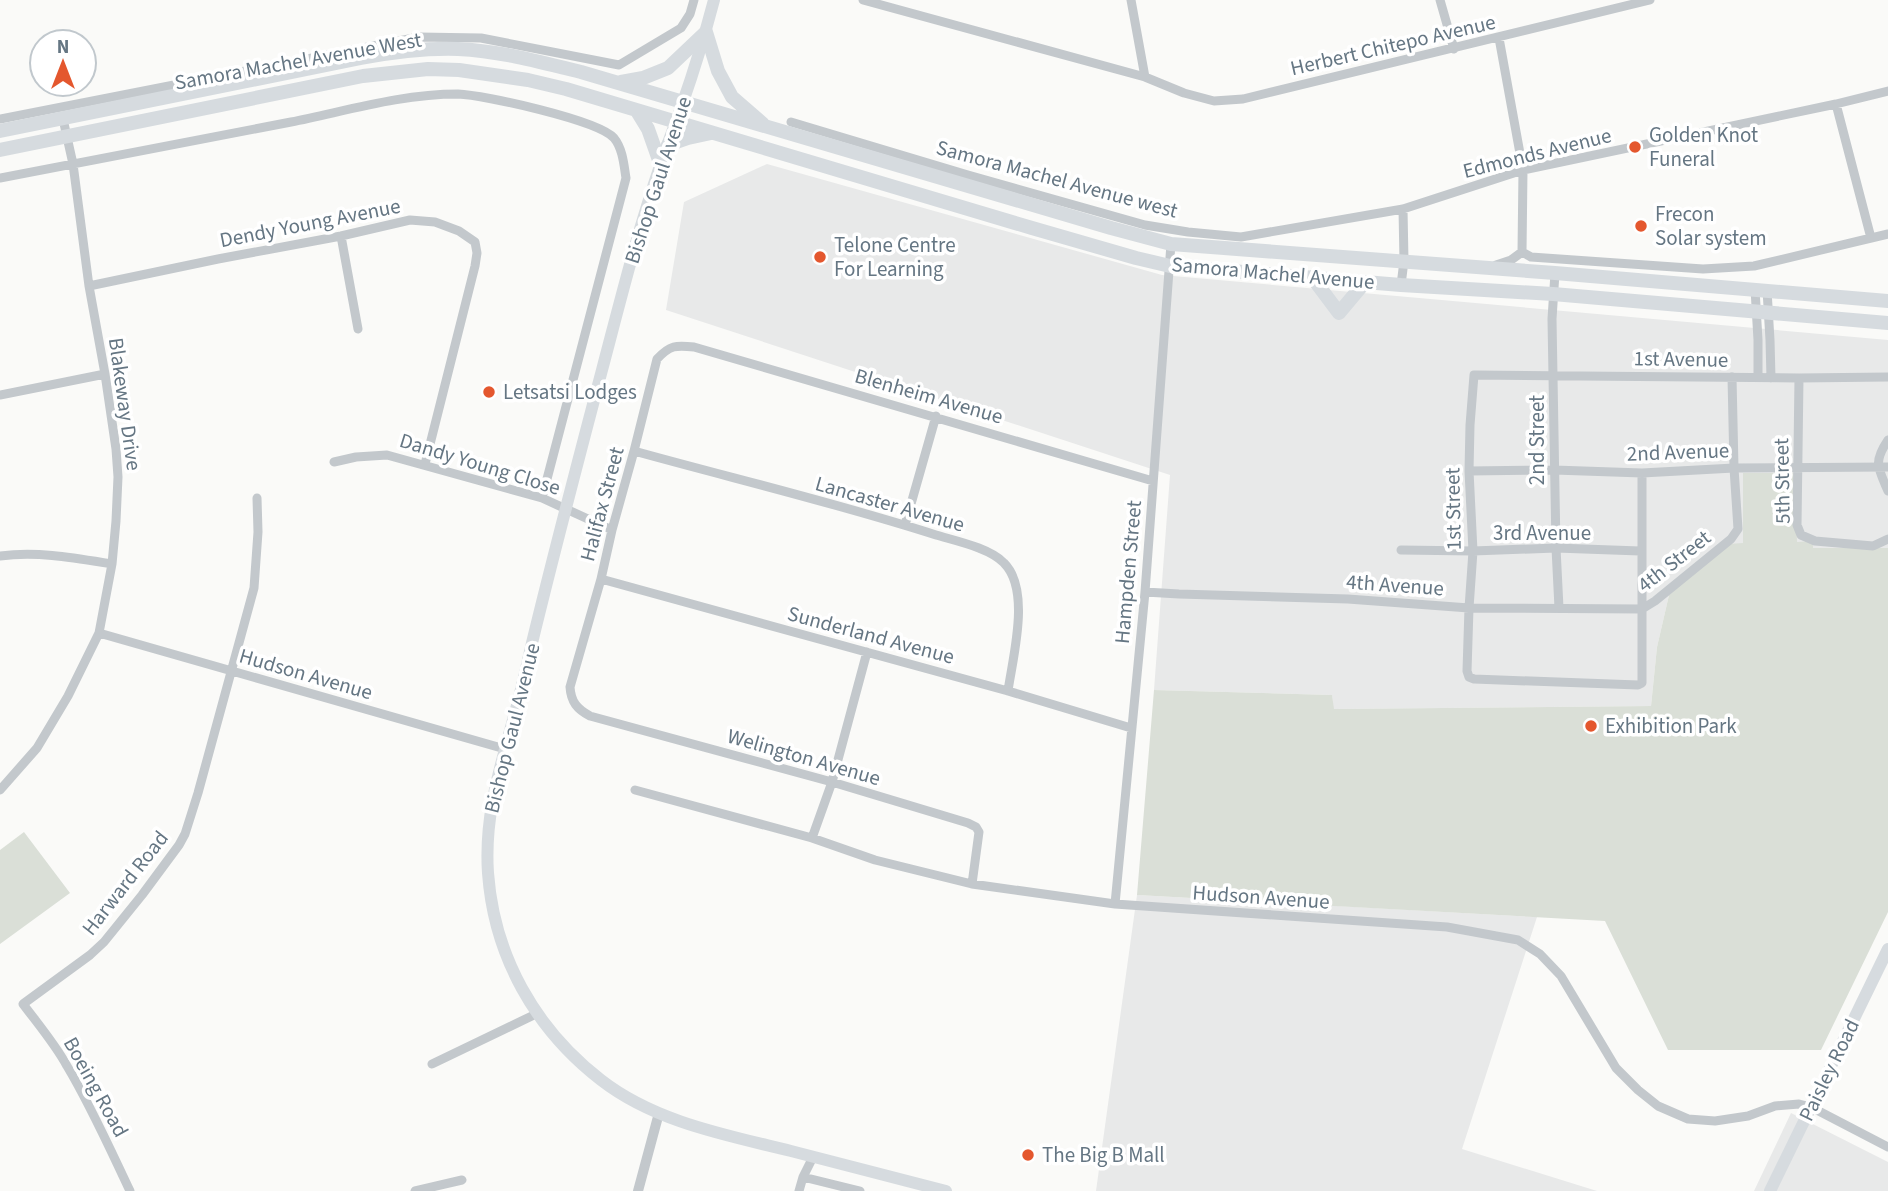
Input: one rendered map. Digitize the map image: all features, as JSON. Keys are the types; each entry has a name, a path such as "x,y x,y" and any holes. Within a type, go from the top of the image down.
{"highway":[{"path":"618,83 643,78 668,68 706,32 719,71 732,97 767,127"},
{"name":"Samora Machel Avenue West","path":"0,131 361,58 389,53 458,49 509,55 683,103"},
{"name":"Samora Machel Avenue West","path":"0,150 363,76 428,69 483,72 528,80 676,121"},
{"name":"Samora Machel Avenue","path":"683,103 1171,244 1555,272 1888,301"},
{"path":"637,111 648,129 660,163"},
{"name":"Samora Machel Avenue","path":"676,121 1170,266 1401,285 1553,294 1888,323"},
{"path":"668,145 715,132"},
{"path":"1312,277 1339,313 1364,282"}],"main road":[{"name":"Bishop Gaul Avenue","path":"714,0 683,103 660,163 617,313 505,749 489,814 491,897 498,932 509,963 536,1014 573,1055 602,1081 627,1097 681,1122 946,1191"},
{"name":"Paisley Road","path":"1770,1191 1888,949"}],"street":[{"name":"Samora Machel Avenue West","path":"0,119 419,37 481,38 619,65 681,28 690,14 694,0"},
{"name":"Herbert Chitepo Avenue","path":"863,0 1144,77 1184,93 1214,101 1243,99 1650,0"},
{"path":"1131,0 1144,77"},
{"path":"1440,0 1454,49"},
{"path":"1499,38 1523,170 1522,251"},
{"name":"Edmonds Avenue","path":"1360,217 1403,209 1523,170 1888,91"},
{"name":"Bishop Gaul Avenue","path":"73,164 385,102 460,94 514,103 593,125 614,138 623,157 626,178 542,498"},
{"path":"1836,104 1871,238"},
{"name":"Blakeway Drive","path":"0,790 37,748 81,672 99,633 117,521 116,449 106,374 89,286 73,164 63,119"},
{"name":"Samora Machel Avenue west","path":"791,122 1145,225 1241,237 1360,217"},
{"path":"0,178 73,164"},
{"path":"1401,285 1404,261 1403,209"},
{"name":"Dendy Young Avenue","path":"89,286 410,220 435,222 459,231 475,242 477,253 425,464"},
{"path":"1522,251 1531,257 1730,269 1754,266 1888,234"},
{"path":"341,236 358,329"},
{"name":"Hampden Street","path":"1115,904 1145,592 1171,244"},
{"path":"1486,267 1511,260 1522,251"},
{"name":"2nd Street","path":"1555,272 1552,319 1559,608"},
{"path":"1761,290 1771,378"},
{"path":"1758,377 1763,312"},
{"name":"Halifax Street","path":"571,698 570,687 601,579 657,359 666,348 679,345 694,347"},
{"name":"Blenheim Avenue","path":"694,347 1153,481"},
{"path":"0,395 106,374"},
{"name":"1st Avenue","path":"1474,375 1888,377"},
{"name":"1st Street","path":"1474,375 1469,471 1473,551 1469,608 1469,677 1638,685 1642,683 1642,609"},
{"name":"4th Street","path":"1642,609 1736,534 1738,529 1732,377"},
{"name":"5th Street","path":"1800,378 1797,524 1801,534 1815,541 1873,546 1888,539"},
{"path":"905,525 936,416"},
{"path":"1888,440 1877,459 1883,467 1888,491"},
{"name":"Lancaster Avenue","path":"634,451 905,525 989,552 1005,563 1016,583 1019,597 1008,691"},
{"name":"Dandy Young Close","path":"334,462 376,454 425,464 542,498 612,530"},
{"name":"2nd Avenue","path":"1469,471 1642,473 1734,468 1883,467"},
{"path":"1642,473 1642,609"},
{"name":"Harward Road","path":"23,1004 104,942 142,895 185,834 254,588 258,532 257,498"},
{"name":"3rd Avenue","path":"1401,550 1556,548 1640,551"},
{"path":"0,556 58,556 112,564"},
{"name":"Sunderland Avenue","path":"601,579 1008,691 1131,728"},
{"name":"4th Avenue","path":"1145,592 1348,599 1469,608 1642,609"},
{"name":"Hudson Avenue","path":"99,633 505,749"},
{"path":"812,838 832,782 867,652"},
{"name":"Welington Avenue","path":"571,698 581,711 590,716 832,782 968,823 979,832 972,884"},
{"name":"Hudson Avenue","path":"635,790 812,838 875,860 972,884 1115,904 1447,928 1518,940 1540,954 1561,976 1616,1068 1658,1106 1688,1119 1715,1121 1748,1116 1775,1105 1800,1104 1811,1107"},
{"name":"Boeing Road","path":"23,1004 67,1065 130,1191"},
{"path":"432,1064 536,1014"},
{"path":"1811,1107 1888,1147"},
{"path":"638,1191 659,1113"},
{"path":"799,1191 813,1157"},
{"path":"803,1177 860,1191"},
{"path":"415,1191 462,1180"}],"shaded area":[{"path":"767,164 1162,275 1888,340 1888,548 1812,548 1813,542 1743,544 1669,595 1657,647 1651,706 1333,709 1332,695 1154,690 1170,475 666,310 684,202"},
{"path":"1743,473 1795,473 1797,542 1813,541 1813,548 1888,548 1888,912 1821,1050 1668,1050 1605,921 1137,895 1154,690 1332,695 1334,709 1651,706 1657,647 1669,595 1728,544 1743,543"},
{"path":"24,832 70,893 0,944 0,850"},
{"path":"1137,895 1537,917 1462,1149 1597,1191 1096,1191"},
{"path":"1791,1113 1888,1162 1888,1191 1754,1191"}],"place":[{"name":"Golden Knot Funeral","path":"1635,147"},
{"name":"Frecon Solar system","path":"1641,226"},
{"name":"Telone Centre For Learning","path":"820,257"},
{"name":"Letsatsi Lodges","path":"489,392"},
{"name":"Exhibition Park","path":"1591,726"},
{"name":"The Big B Mall","path":"1028,1155"}]}
